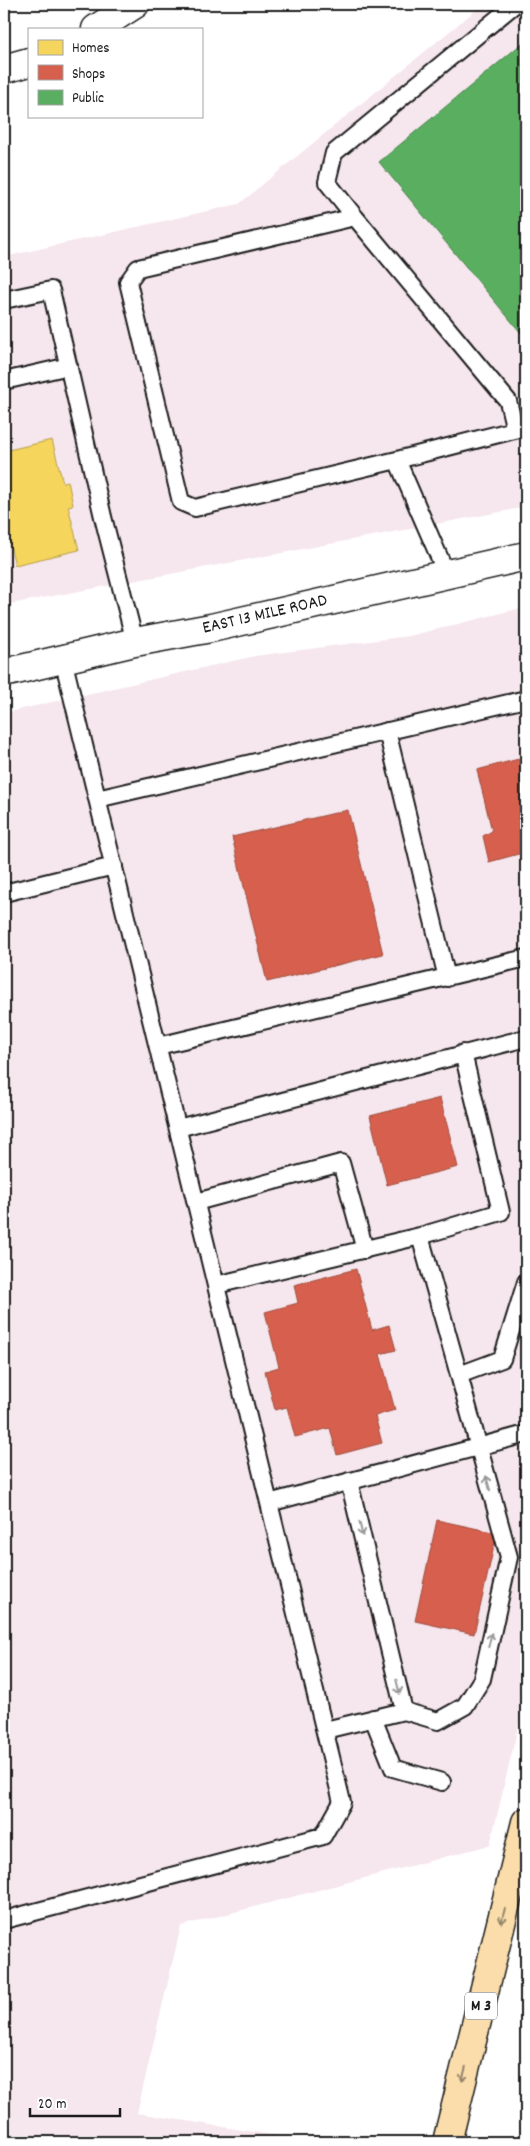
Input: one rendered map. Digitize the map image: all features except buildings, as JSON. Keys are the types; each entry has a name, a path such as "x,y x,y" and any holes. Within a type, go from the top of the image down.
{"main road":[{"path":"98,28 135,4"},
{"path":"4,69 28,62"},
{"name":"EAST 13 MILE ROAD","path":"4,673 135,642 212,628 340,597 447,576 526,556"},
{"name":"M 3","path":"447,2142 526,1822"}],"lane":[{"path":"355,217 138,268 128,282 181,502 195,508 520,429 508,401 327,182 334,153 515,4"},
{"path":"4,300 51,290 103,518 135,642"},
{"path":"4,382 68,366"},
{"path":"397,460 447,576"},
{"path":"4,1920 323,1836 342,1802 63,659"},
{"path":"97,799 526,699"},
{"path":"387,731 447,978"},
{"path":"4,893 114,866"},
{"path":"158,1046 526,958"},
{"path":"178,1128 526,1038"},
{"path":"216,1285 420,1236 501,1212 463,1053"},
{"path":"196,1202 341,1163 365,1250"},
{"path":"325,1730 404,1711 438,1721 465,1706 482,1679 509,1557 420,1236"},
{"path":"459,1375 502,1359 526,1282"},
{"path":"269,1503 526,1434"},
{"path":"349,1482 404,1711"},
{"path":"373,1718 393,1768 442,1782"}],"shaded area":[{"path":"483,4 526,4 526,507 5,605 4,257 239,204"},
{"path":"526,607 526,1693 490,1845 181,1926 137,2113 317,2142 4,2142 4,713 255,656 409,636"}]}
